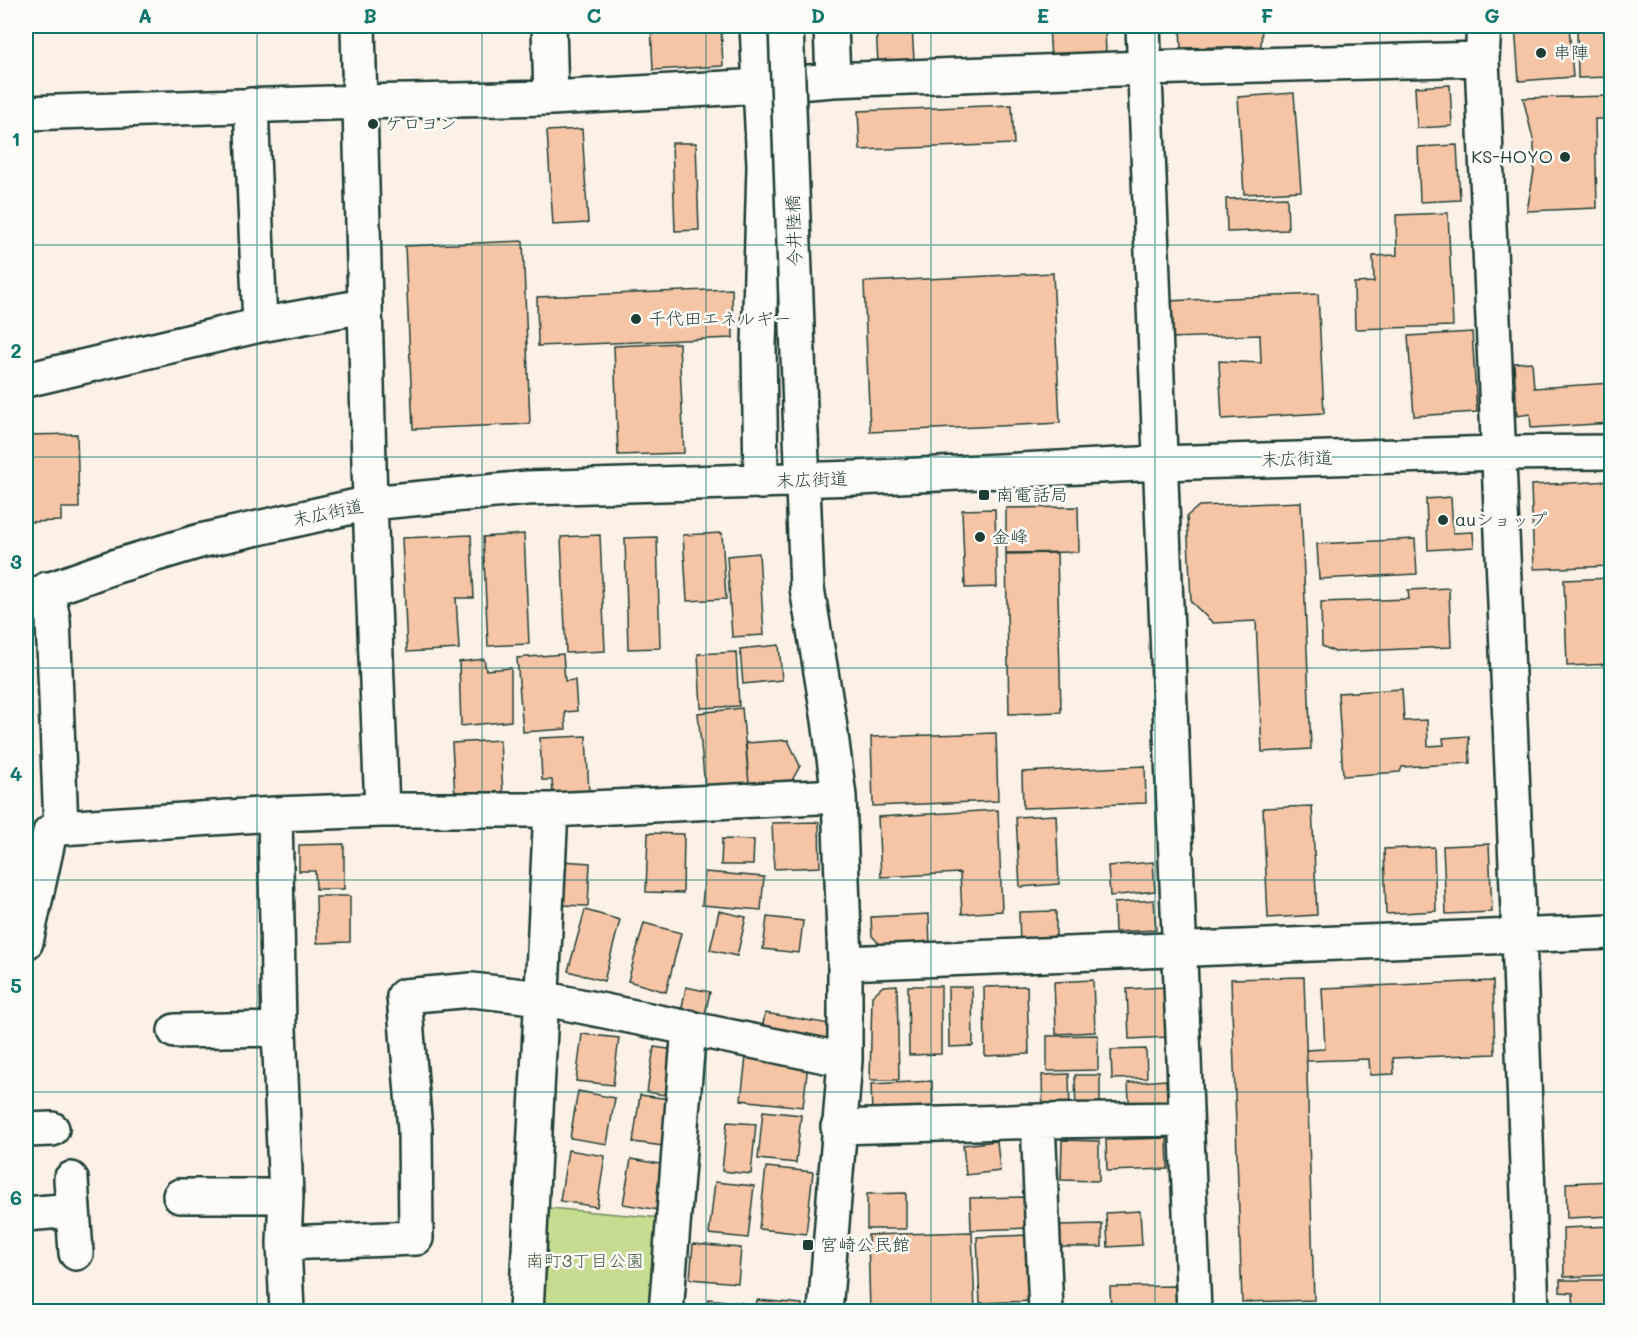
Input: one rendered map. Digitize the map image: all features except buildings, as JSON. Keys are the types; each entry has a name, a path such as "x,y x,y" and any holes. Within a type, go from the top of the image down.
{"street":[{"path":"358,26 370,503 382,810"},
{"path":"549,26 551,98"},
{"path":"757,26 764,165 759,346 761,482"},
{"name":"今井陸橋","path":"786,26 807,588 839,796 845,963 845,1060 825,1311"},
{"path":"831,26 833,80"},
{"path":"1143,26 1194,1311"},
{"path":"1484,26 1482,59 1519,935 1532,1311"},
{"path":"26,113 551,98 833,80 1144,68 1482,59"},
{"path":"251,105 260,325"},
{"path":"26,380 260,325 364,306"},
{"name":"末広街道","path":"36,593 200,541 370,503 527,488 761,482 1160,463 1611,452"},
{"path":"36,593 53,619 61,828"},
{"path":"26,942 50,832 61,828 275,814 382,810 551,810 839,796"},
{"path":"526,1311 551,810"},
{"path":"275,814 287,1311"},
{"path":"845,963 1611,932"},
{"path":"284,1243 416,1238 415,1130 404,996 472,990 541,998 845,1060"},
{"path":"666,1311 689,1027"},
{"path":"175,1031 279,1029"},
{"path":"838,1127 1186,1119"},
{"path":"1038,1121 1046,1311"},
{"path":"26,1214 72,1194 76,1253"},
{"path":"180,1196 286,1196"}],"green space":[{"name":"南町3丁目公園","path":"537,1207 662,1218 654,1311 529,1312"}],"place":[{"name":"串陣","path":"1541,53"},
{"name":"ケロヨン","path":"373,124"},
{"name":"KS-HOYO","path":"1565,157"},
{"name":"千代田エネルギー","path":"636,319"},
{"name":"南電話局","path":"984,495"},
{"name":"auショップ","path":"1443,520"},
{"name":"金峰","path":"980,537"},
{"name":"宮崎公民館","path":"808,1245"}]}
